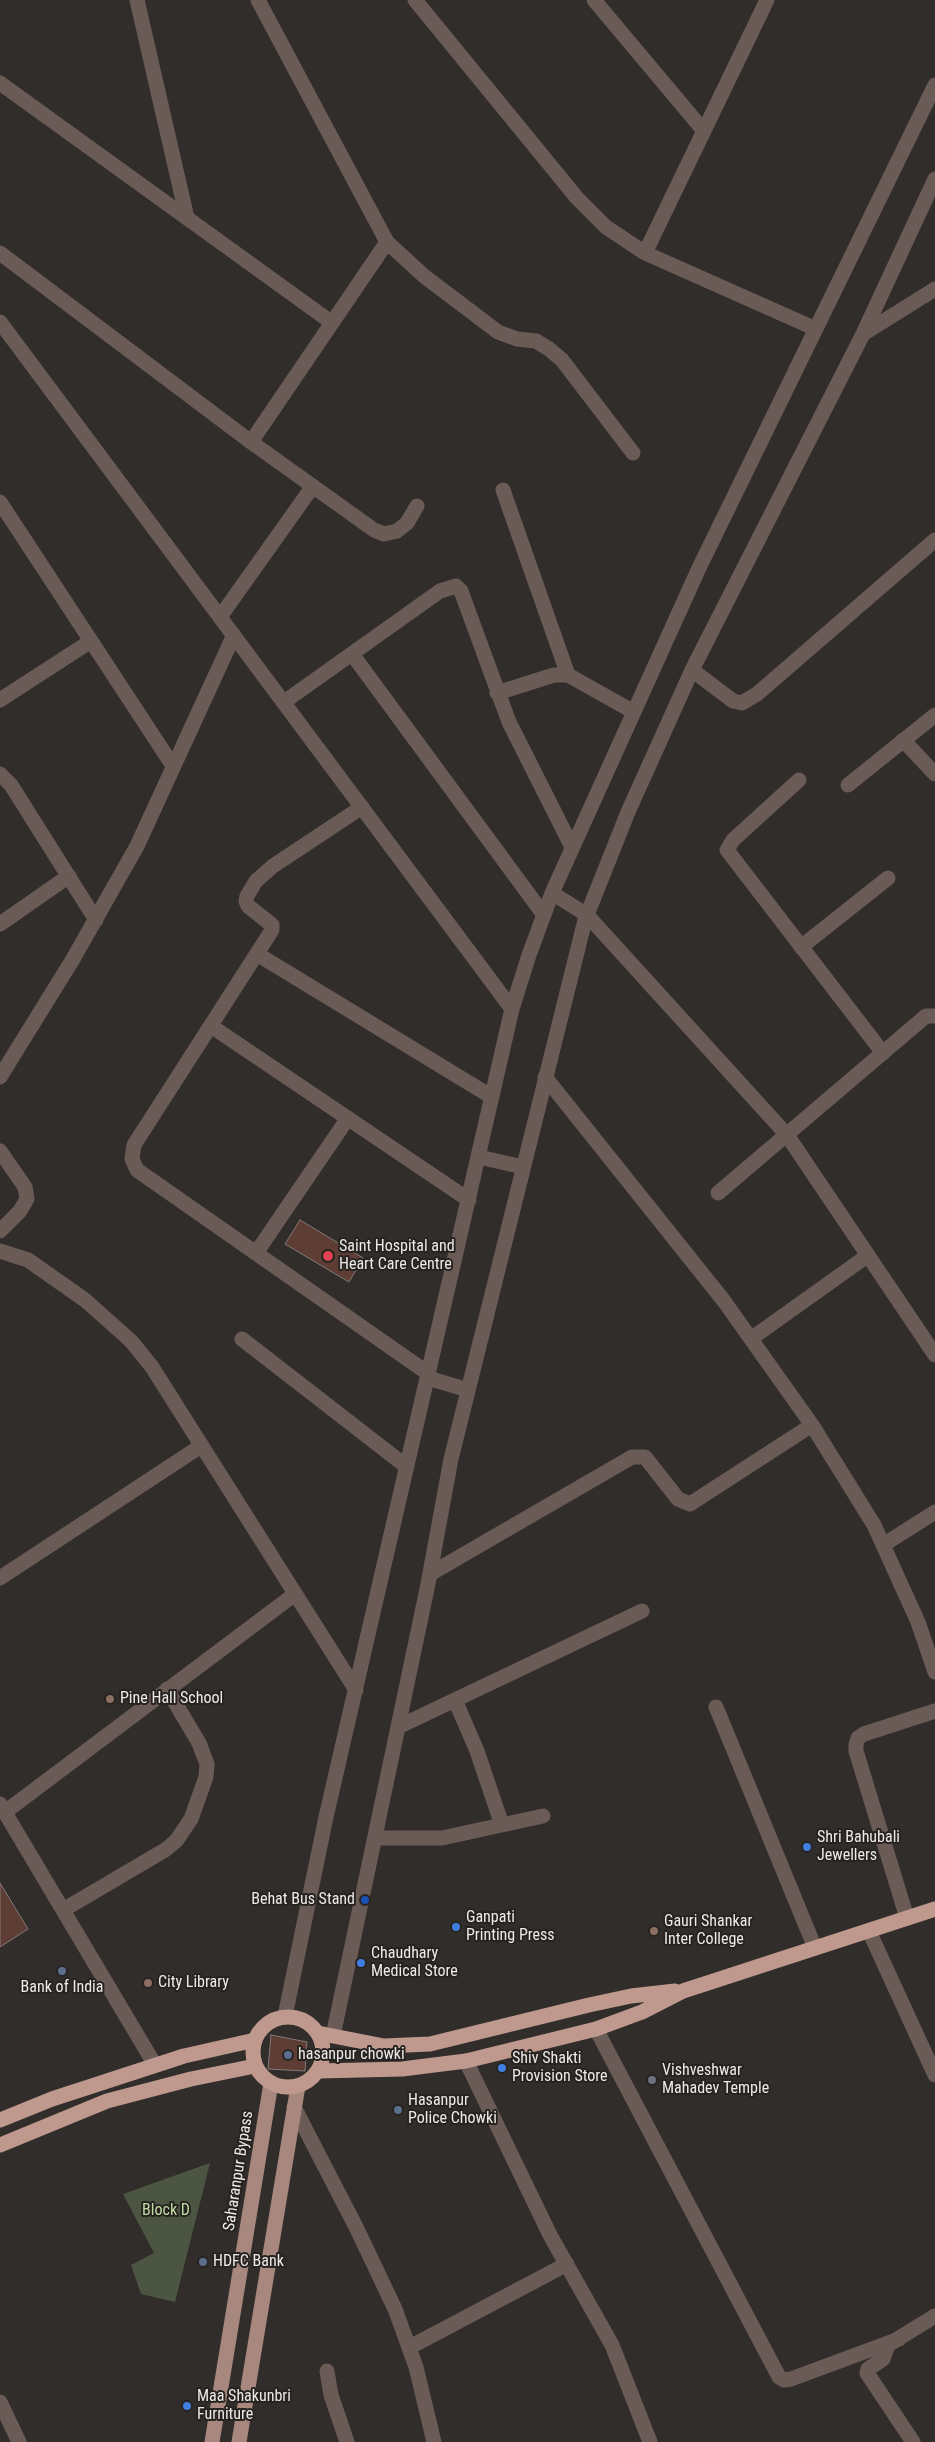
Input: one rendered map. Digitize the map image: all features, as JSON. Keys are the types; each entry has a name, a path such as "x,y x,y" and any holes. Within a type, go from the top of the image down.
{"highway":[{"path":"319,2071 402,2069 466,2062 596,2028 642,2012 683,1991 935,1909"},
{"path":"326,2034 323,2045 324,2058 319,2071 310,2080 298,2086 284,2087 271,2083 261,2076 255,2066 252,2053 254,2040 261,2028 272,2020 285,2016 298,2017 326,2034 384,2046 430,2044 631,1996 683,1991"},
{"path":"0,2120 52,2099 155,2065 217,2047 254,2040"},
{"path":"0,2146 107,2101 191,2079 255,2066"}],"main road":[{"name":"Saharanpur Bypass","path":"212,2442 271,2083"},
{"path":"239,2442 298,2086"}],"street":[{"path":"137,0 187,218"},
{"path":"258,0 387,242 424,276 498,332 517,339 536,341 556,354 633,453"},
{"path":"415,0 576,198 606,227 645,253 816,329"},
{"path":"594,0 704,131"},
{"path":"645,253 767,0"},
{"path":"0,83 331,322"},
{"path":"285,2016 326,1817 407,1467 432,1378 469,1200 485,1158 492,1097 512,1009 544,915 557,897 572,848 699,568 816,329 931,104 935,85"},
{"path":"326,2034 375,1838 430,1574 463,1389 519,1166 545,1076 583,912 692,670 863,334 935,179"},
{"path":"251,442 387,242"},
{"path":"0,253 251,442 374,530 384,534 397,531 407,523 417,506"},
{"path":"863,334 935,289"},
{"path":"0,322 512,1009"},
{"path":"220,617 313,486"},
{"path":"503,490 568,675"},
{"path":"1,504 173,766"},
{"path":"692,670 733,701 742,703 757,694 935,540"},
{"path":"284,702 440,591 456,586 461,591 497,693 530,767 572,848"},
{"path":"0,1078 96,920 137,846 234,635"},
{"path":"0,700 91,641"},
{"path":"352,654 544,915"},
{"path":"497,693 554,675 568,675 634,712"},
{"path":"848,785 935,715"},
{"path":"903,740 935,774"},
{"path":"0,774 12,785 96,920"},
{"path":"799,780 733,840 727,850 883,1053"},
{"path":"362,807 273,866 256,881 246,901 248,906 272,925 272,930 134,1145 132,1160 137,1170 432,1378 463,1389"},
{"path":"0,924 69,876"},
{"path":"801,947 888,878"},
{"path":"557,897 583,912 787,1135 935,1355"},
{"path":"257,954 492,1097"},
{"path":"718,1193 883,1053 932,1014"},
{"path":"211,1026 469,1200"},
{"path":"545,1076 687,1253 752,1338 812,1425 874,1525 918,1622 935,1672"},
{"path":"256,1253 348,1118"},
{"path":"0,1151 25,1187 27,1198 20,1211 0,1231"},
{"path":"485,1158 519,1166"},
{"path":"0,1251 28,1260 85,1300 111,1320 152,1367 356,1690"},
{"path":"752,1338 867,1256"},
{"path":"242,1339 407,1467"},
{"path":"430,1574 632,1457 645,1457 678,1499 690,1504 812,1425"},
{"path":"0,1578 201,1446"},
{"path":"883,1544 935,1512"},
{"path":"155,2065 2,1808 295,1594"},
{"path":"398,1727 642,1611"},
{"path":"63,1910 165,1850 176,1841 191,1819 206,1777 207,1764 199,1743 167,1689"},
{"path":"455,1700 477,1751 502,1825"},
{"path":"716,1707 815,1948"},
{"path":"907,1918 856,1750 856,1744 858,1738 864,1734 935,1711"},
{"path":"375,1838 442,1838 543,1816"},
{"path":"869,1931 935,2075"},
{"path":"596,2028 779,2377 784,2380 791,2379 899,2339"},
{"path":"466,2062 537,2210 612,2345 650,2442"},
{"path":"294,2107 358,2229 395,2310 410,2347 434,2442"},
{"path":"410,2347 567,2264"},
{"path":"913,2442 867,2373 868,2369 883,2359 888,2345 935,2316"},
{"path":"327,2371 331,2395 347,2442"},
{"path":"0,2402 5,2426 19,2442"}],"green space":[{"name":"Block D","path":"210,2163 175,2302 141,2294 131,2265 154,2253 123,2194"}],"building":[{"path":"300,1220 363,1258 349,1282 285,1244"},
{"path":"0,1883 28,1929 0,1947"},
{"name":"hasanpur chowki","path":"271,2035 307,2042 305,2071 268,2069"}],"place":[{"name":"Saint Hospital and Heart Care Centre","path":"328,1256"},
{"name":"Pine Hall School","path":"110,1699"},
{"name":"Shri Bahubali Jewellers","path":"807,1847"},
{"name":"Behat Bus Stand","path":"365,1900"},
{"name":"Ganpati Printing Press","path":"456,1927"},
{"name":"Gauri Shankar Inter College","path":"654,1931"},
{"name":"Chaudhary Medical Store","path":"361,1963"},
{"name":"Bank of India","path":"62,1971"},
{"name":"City Library","path":"148,1983"},
{"name":"hasanpur chowki","path":"288,2055"},
{"name":"Shiv Shakti Provision Store","path":"502,2068"},
{"name":"Vishveshwar Mahadev Temple","path":"652,2080"},
{"name":"Hasanpur Police Chowki","path":"398,2110"},
{"name":"HDFC Bank","path":"203,2262"},
{"name":"Maa Shakunbri Furniture","path":"187,2406"}]}
